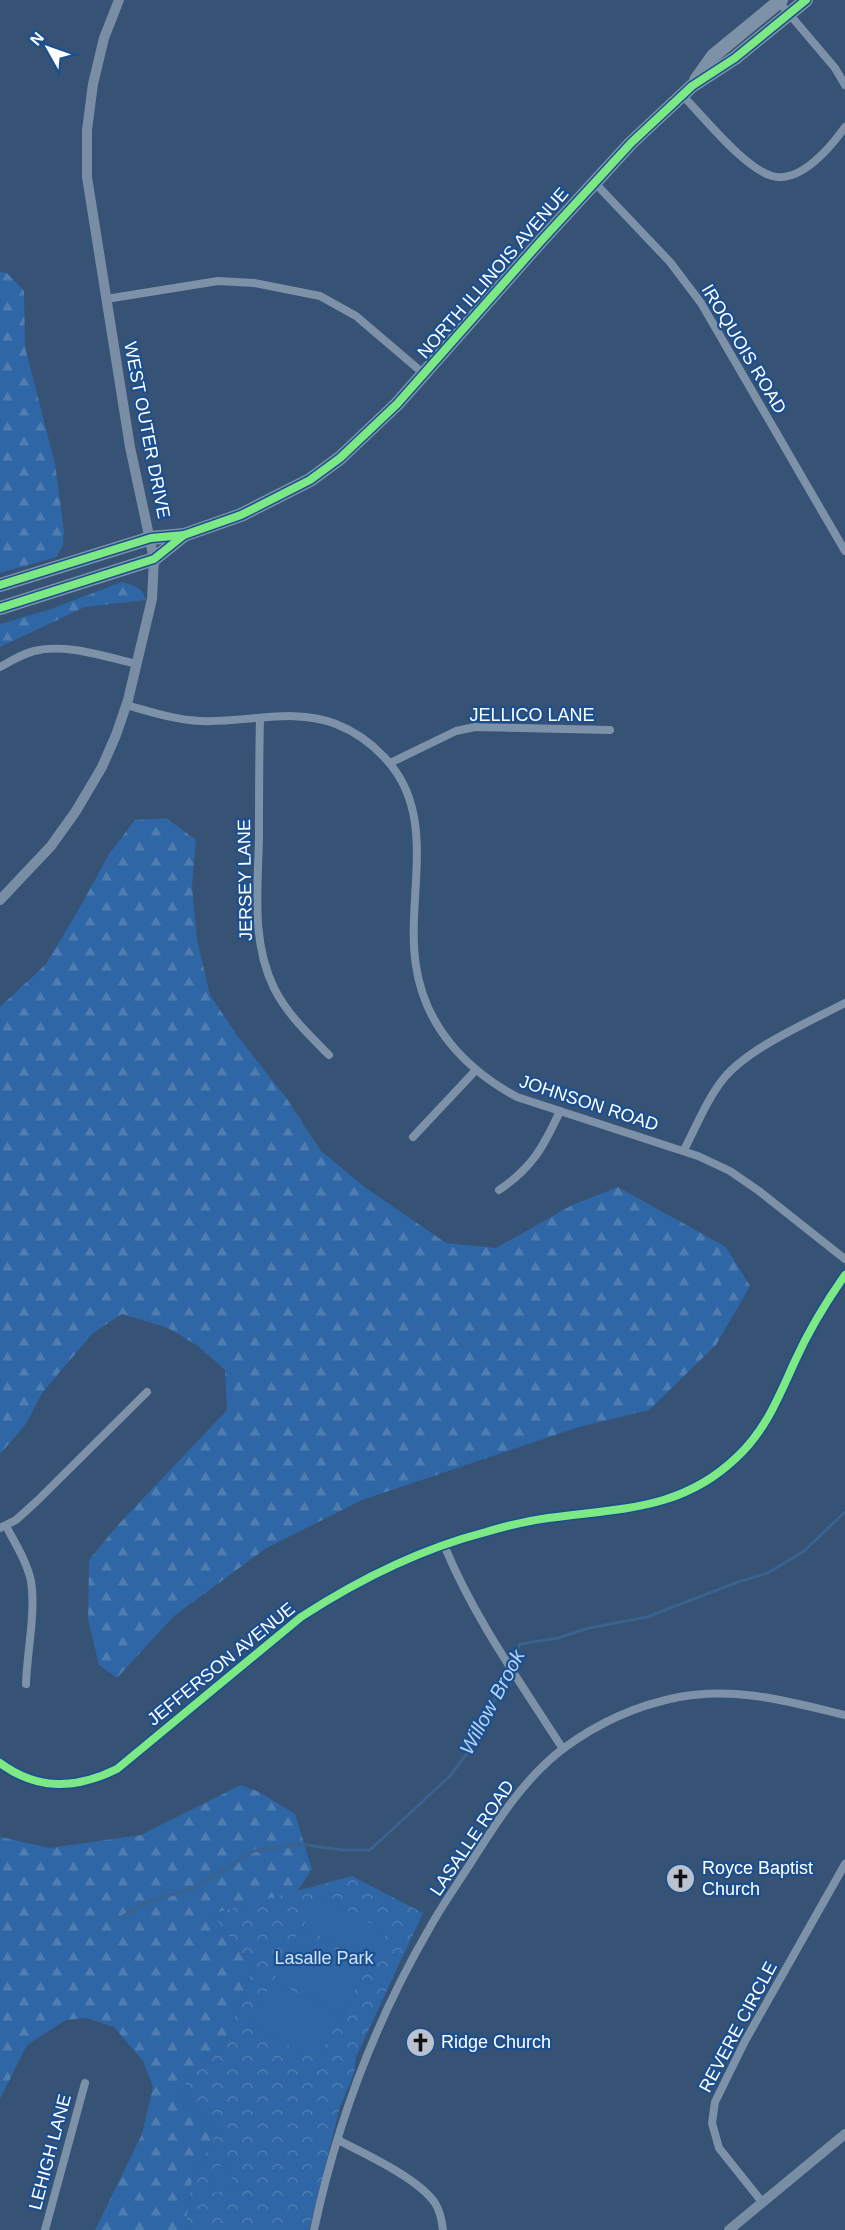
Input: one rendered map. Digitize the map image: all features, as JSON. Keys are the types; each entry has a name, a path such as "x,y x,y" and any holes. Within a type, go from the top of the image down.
{"highway":[{"name":"NORTH ILLINOIS AVENUE","path":"184,535 241,515 309,480 340,458 368,433 424,374 594,182 687,91 735,58 806,0"},
{"path":"687,91 713,56 780,1"},
{"path":"0,585 151,538 184,535"},
{"path":"0,608 154,559 184,535"}],"street":[{"name":"WEST OUTER DRIVE","path":"0,900 40,859 71,819 102,767 126,705 152,599 154,559 151,538 130,447 87,177 87,130 93,84 115,1"},
{"path":"780,1 835,68 845,85"},
{"path":"687,91 745,159 772,176 791,175 804,169 834,143 845,127"},
{"name":"IROQUOIS ROAD","path":"594,182 670,262 701,303 842,541 845,551"},
{"path":"106,299 219,281 274,286 320,296 356,316 424,374"},
{"path":"0,668 20,656 47,649 89,653 137,664"},
{"name":"JOHNSON ROAD","path":"126,705 176,718 199,721 303,716 336,724 364,739 390,763 410,799 416,820 418,844 414,946 416,967 423,996 444,1038 476,1071 494,1085 517,1097 684,1150 730,1171 845,1259"},
{"name":"JERSEY LANE","path":"260,718 258,908 261,948 273,987 283,1005 329,1055"},
{"name":"JELLICO LANE","path":"390,763 456,731 475,727 610,730"},
{"path":"684,1150 715,1092 735,1068 754,1053 845,1003"},
{"path":"414,1137 476,1071"},
{"path":"499,1190 515,1179 545,1145 560,1111"},
{"name":"JEFFERSON AVENUE","path":"0,1763 28,1778 51,1784 78,1784 96,1779 139,1752 302,1617 399,1562 444,1545 527,1522 647,1506 678,1496 709,1479 739,1455 766,1422 812,1327 845,1275"},
{"path":"26,1684 32,1600 31,1582 28,1571 3,1527 37,1501 147,1392"},
{"path":"444,1545 460,1585 482,1623 563,1749"},
{"name":"LASALLE ROAD","path":"314,2230 338,2140 371,2048 402,1979 429,1929 510,1805 543,1766 563,1749 617,1716 679,1697 711,1693 766,1696 844,1714"},
{"name":"REVERE CIRCLE","path":"762,2202 719,2148 712,2123 715,2102 745,2041 845,1864"},
{"name":"LEHIGH LANE","path":"45,2230 85,2083"},
{"path":"729,2230 845,2133"},
{"path":"338,2140 379,2161 425,2192 436,2204 442,2218 443,2230"}],"green space":[{"path":"0,272 7,273 24,291 25,347 55,464 64,531 63,546 56,557 0,573"},
{"path":"122,582 140,590 146,600 85,607 0,647 0,624 48,610"},
{"path":"166,818 196,840 192,886 197,940 210,995 239,1038 287,1099 321,1151 366,1188 446,1243 496,1248 572,1205 618,1187 726,1247 750,1286 716,1345 649,1410 579,1427 362,1500 265,1549 174,1616 117,1678 99,1665 88,1619 89,1560 117,1526 227,1410 225,1370 198,1346 168,1328 122,1314 93,1333 42,1393 26,1424 0,1454 0,1007 46,964 109,854 135,820"},
{"path":"241,1785 259,1792 295,1814 312,1869 297,1892 212,1914 253,1968 222,2050 187,2072 183,2099 218,2132 193,2174 185,2230 95,2230 142,2134 153,2087 143,2061 114,2027 86,2018 66,2020 27,2045 0,2099 0,1837 50,1848 141,1835"},
{"name":"Lasalle Park","path":"352,1876 423,1913 356,2057 354,2073 340,2107 309,2230 185,2230 193,2174 218,2132 183,2099 187,2072 222,2050 253,1968 212,1914"},
{"path":"320,1896 387,1932 370,1963 303,1927"},
{"path":"299,1931 367,1966 344,2012 275,1976"},
{"path":"273,1980 340,2016 317,2060 249,2025"},
{"path":"228,2165 235,2188 212,2193 210,2182 214,2167"}],"waterway":[{"name":"Willow Brook","path":"123,1916 150,1901 194,1888 254,1851 300,1844 341,1850 370,1850 449,1777 468,1752 491,1709 502,1677 520,1644 558,1638 589,1628 647,1617 768,1573 804,1551 845,1512"}],"cycle path":[{"path":"0,585 151,538 184,535 241,515 310,480 340,458 397,404 631,143 692,86 735,58 806,0"},
{"path":"0,608 154,559 184,535"},
{"path":"0,1763 29,1779 57,1784 102,1776 117,1769 301,1617 367,1578 437,1547 461,1539 540,1519 648,1504 694,1488 716,1475 756,1436 777,1400 812,1327 845,1275"}],"place":[{"name":"Royce Baptist Church","path":"681,1878"},
{"name":"Ridge Church","path":"420,2042"}]}
